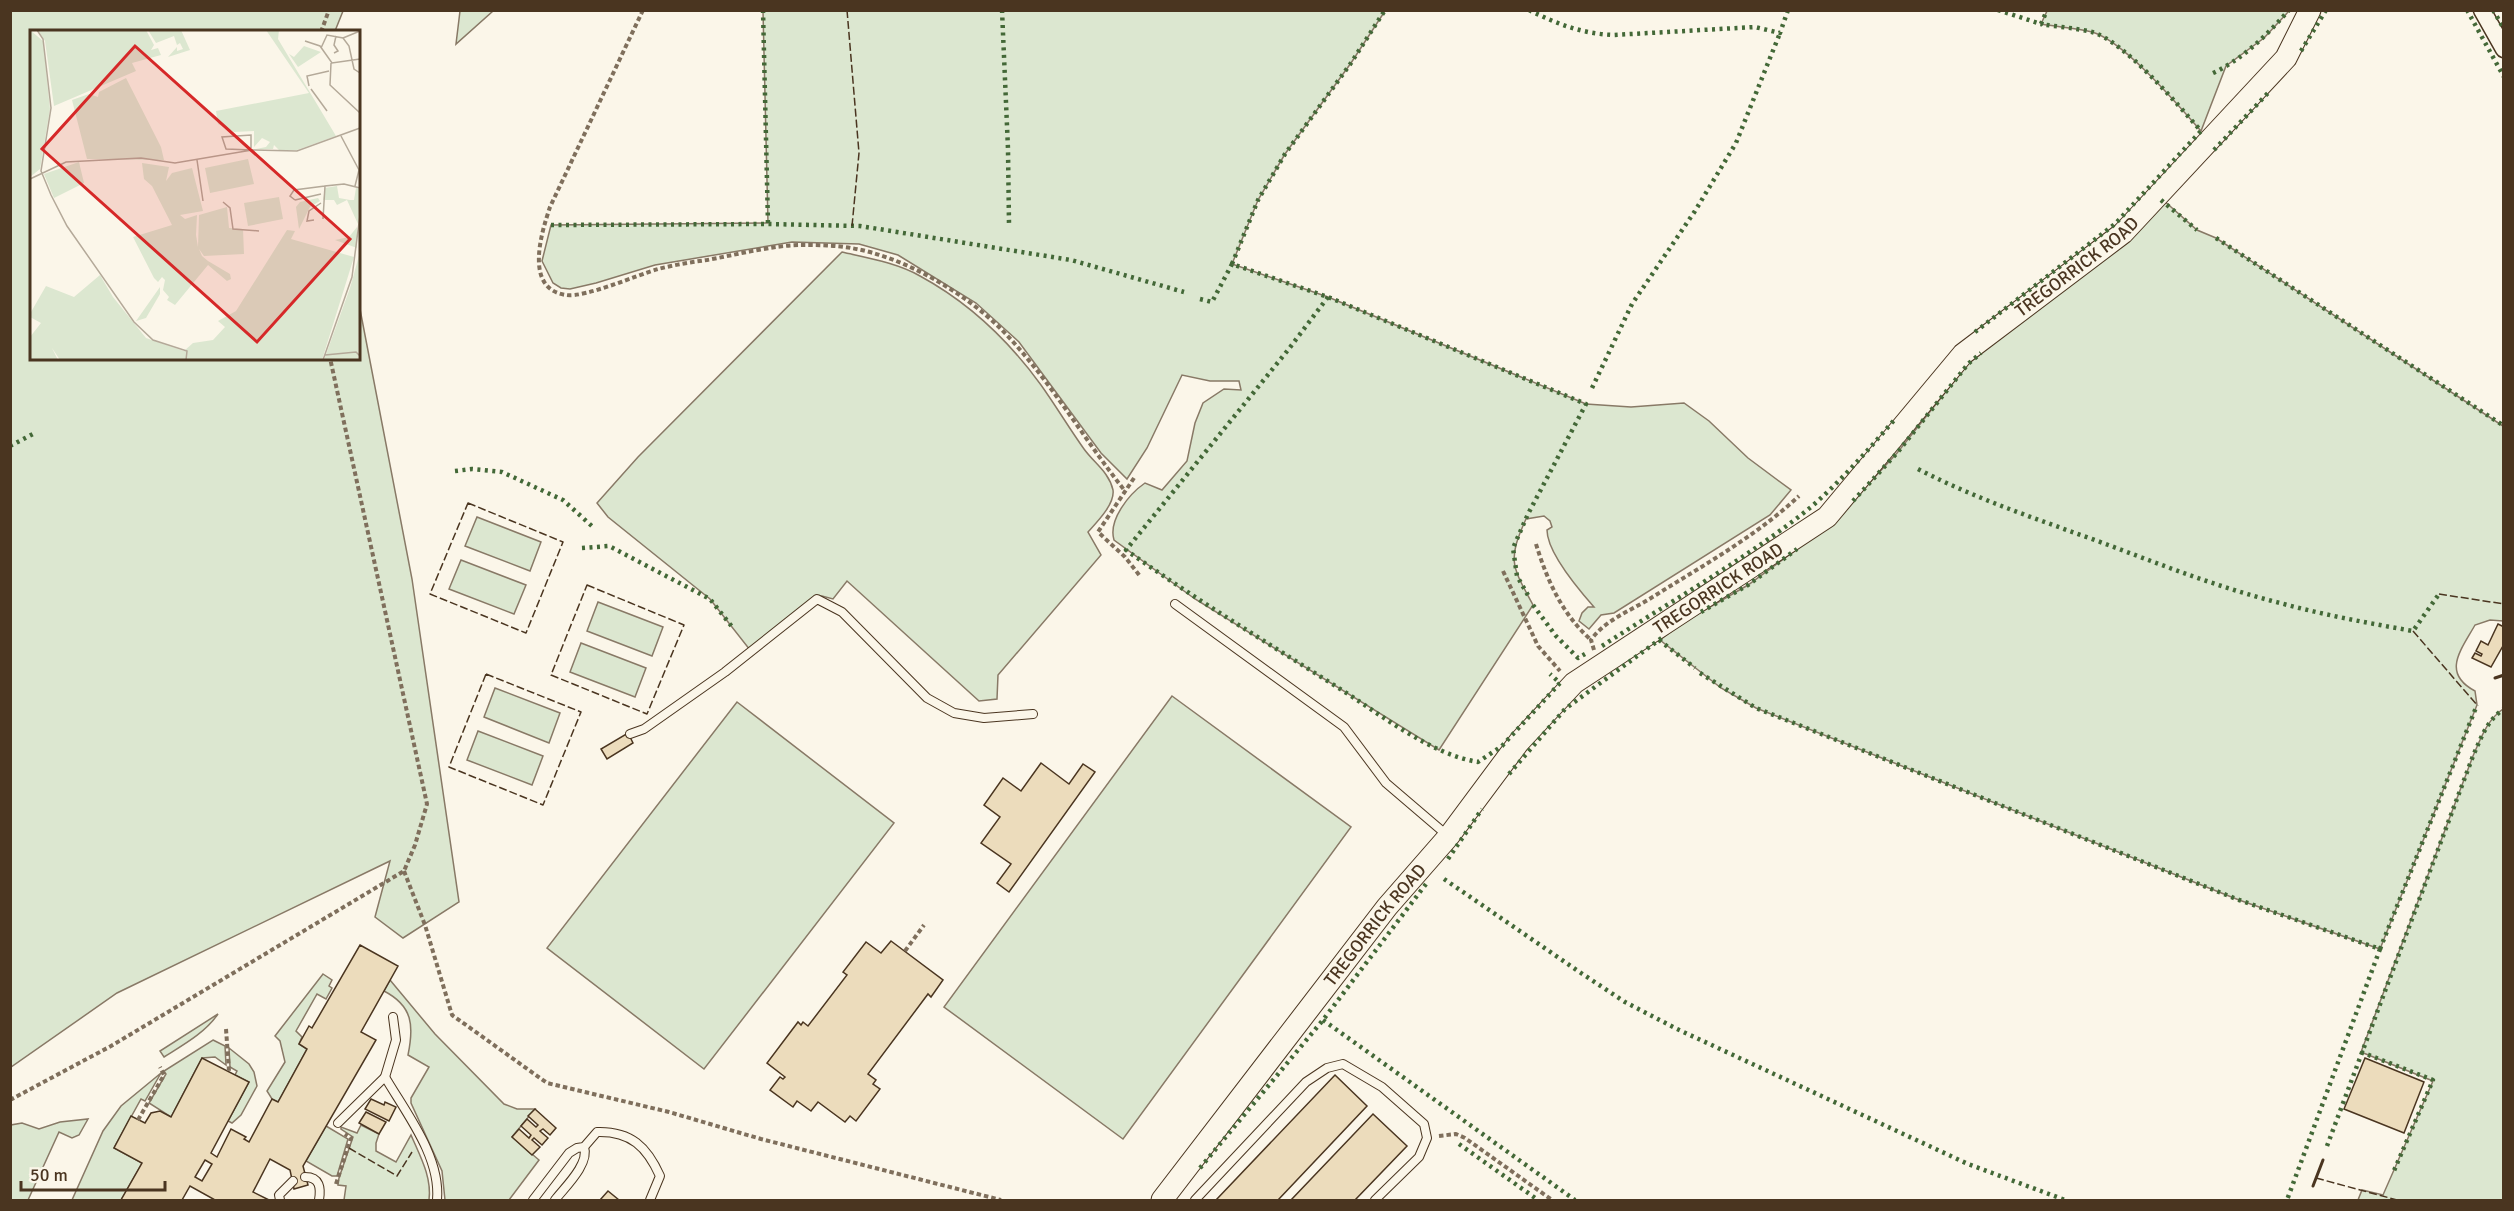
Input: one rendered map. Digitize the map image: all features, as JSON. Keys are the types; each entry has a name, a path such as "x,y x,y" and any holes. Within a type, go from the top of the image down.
{"street":[{"name":"TREGORRICK ROAD","path":"1162,1200 1387,907 1449,836 1519,742 1574,683 1827,517 1963,354 2123,233 2286,58 2310,10"},
{"path":"2482,10 2504,49"}],"lane":[{"path":"630,734 644,729 725,672 817,599 842,612 927,698 954,713 984,718 1033,714"},
{"path":"1175,604 1344,727 1386,783 1449,836"},
{"path":"338,1123 385,1077 396,1040 393,1017"},
{"path":"1195,1200 1306,1082 1327,1068 1343,1064 1382,1087 1424,1124 1427,1138 1419,1157 1375,1200"},
{"path":"385,1077 429,1155 436,1181 437,1200"},
{"path":"533,1200 569,1153 584,1147 597,1132 614,1132 638,1143 654,1162 660,1176 650,1200"},
{"path":"555,1200 583,1163 586,1153 584,1147"},
{"path":"305,1177 313,1177 317,1180 320,1190 319,1200"},
{"path":"280,1200 279,1195 292,1180"}],"path":[{"path":"322,30 329,10"},
{"path":"643,10 550,207 539,248 539,270 542,281 552,290 568,296 596,290 659,269 798,245 851,248 896,260 931,278 999,328 1053,392 1093,451 1125,491"},
{"path":"10,1100 111,1046 404,871 415,845 427,804 330,360"},
{"path":"1134,478 1098,532 1125,557 1140,576"},
{"path":"1591,640 1600,626 1625,614 1754,534 1799,496"},
{"path":"1536,544 1546,578 1576,626 1591,640 1598,668"},
{"path":"1503,572 1538,646 1563,676 1574,683"},
{"path":"404,871 424,925 452,1015 547,1083 669,1112 761,1139 1001,1200"},
{"path":"905,951 924,925"},
{"path":"226,1029 229,1071"},
{"path":"138,1120 164,1075 160,1067"},
{"path":"336,1184 351,1138 338,1130 338,1123"},
{"path":"1427,1138 1456,1134 1465,1138 1552,1200"}],"green space":[{"path":"11,10 343,11 335,30 30,30 30,360 360,360 360,309 412,579 459,902 403,938 375,917 390,861 117,993 11,1067"},
{"path":"2047,10 2289,11 2264,38 2226,66 2201,131 2150,75 2105,38 2080,29 2041,24"},
{"path":"460,11 493,11 456,44"},
{"path":"763,11 1385,11 1351,63 1285,154 1258,200 1232,264 1328,297 1586,404 1631,407 1684,403 1709,421 1748,458 1791,490 1770,515 1614,613 1601,615 1589,629 1579,621 1582,613 1588,607 1594,607 1565,571 1552,549 1547,530 1552,527 1550,521 1544,516 1526,519 1516,545 1514,563 1520,581 1533,605 1439,750 1195,599 1114,540 1114,524 1117,516 1133,494 1145,483 1162,490 1187,461 1195,423 1203,403 1224,389 1241,390 1239,381 1210,381 1182,375 1147,448 1127,479 1101,453 1019,342 976,303 898,255 859,244 792,242 655,265 570,289 561,288 553,283 542,261 551,225 768,223"},
{"path":"2162,199 2197,230 2216,238 2503,426 2503,621 2490,620 2475,625 2460,652 2456,669 2465,684 2475,691 2477,705 2380,949 2239,900 1756,708 1721,688 1660,640 1684,622 1748,585 1808,541 1850,504 1897,453 1968,364"},
{"path":"842,252 882,261 911,271 938,286 971,310 1029,369 1111,484 1113,495 1111,501 1088,532 1101,555 998,675 997,699 979,701 847,581 833,599 822,596 815,598 750,650 710,599 608,517 597,503 638,457"},
{"path":"477,517 541,542 530,571 465,546"},
{"path":"461,560 526,585 514,614 449,589"},
{"path":"598,602 663,627 652,656 587,631"},
{"path":"581,643 646,668 635,697 570,672"},
{"path":"495,688 560,713 549,743 484,717"},
{"path":"1172,696 1351,827 1123,1139 944,1007"},
{"path":"737,702 894,823 704,1069 547,948"},
{"path":"2503,709 2503,1200 2358,1200 2362,1190 2383,1195 2433,1081 2361,1052 2473,756 2489,724"},
{"path":"478,731 543,756 532,785 467,760"},
{"path":"323,974 332,980 329,986 332,988 326,999 317,994 296,1031 302,1037 299,1044 307,1049 278,1102 272,1099 267,1091 285,1062 280,1041 275,1036"},
{"path":"390,980 435,1034 504,1104 517,1109 535,1109 512,1137 539,1160 509,1200 445,1200 442,1171 411,1103 411,1098 429,1067 408,1055 411,1026 401,1003 384,991"},
{"path":"218,1014 200,1033 164,1057 160,1051"},
{"path":"213,1040 225,1046 226,1065 215,1057 202,1058 171,1117 149,1103 166,1074 164,1071"},
{"path":"229,1048 249,1064 254,1072 257,1086 241,1115 232,1123 228,1121 249,1082 235,1075 237,1071 230,1067"},
{"path":"161,1073 145,1101 141,1099 114,1148 142,1163 121,1200 72,1200 103,1131 121,1106"},
{"path":"88,1119 79,1135 72,1138 59,1132 28,1200 11,1200 11,1125 22,1123 39,1129 60,1122"},
{"path":"361,1125 379,1134 376,1151 396,1162 411,1135 427,1175 429,1200 344,1200 346,1186 338,1185 339,1178 353,1137 341,1127 357,1133"},
{"path":"326,1126 348,1139 337,1176 332,1176 306,1161"}],"building":[{"path":"2498,624 2504,627 2504,644 2491,667 2472,658 2475,653 2481,656 2482,654 2476,651 2481,641 2488,645"},
{"path":"628,733 633,743 607,759 601,749"},
{"path":"1041,763 1069,784 1083,764 1095,772 1009,892 997,883 1011,864 981,843 1000,817 984,805 1003,778 1021,791"},
{"path":"891,941 943,980 931,997 928,994 868,1074 876,1080 873,1084 880,1089 856,1121 850,1116 845,1122 818,1102 811,1111 797,1101 793,1107 770,1090 780,1077 783,1079 785,1077 767,1063 798,1022 801,1025 803,1022 808,1026 847,975 843,972 866,942 881,953"},
{"path":"360,945 398,966 361,1032 376,1040 303,1166 308,1185 294,1189 290,1170 270,1159 253,1192 269,1200 215,1200 190,1186 182,1200 121,1200 142,1163 114,1148 131,1116 145,1123 151,1113 160,1111 171,1117 202,1058 249,1082 211,1153 217,1157 231,1129 246,1137 244,1139 249,1142 272,1099 278,1102 307,1049 299,1044 309,1026 312,1028","holes":["205,1160 212,1164 202,1181 195,1177"]},
{"path":"2365,1058 2424,1082 2404,1133 2344,1109"},
{"path":"1335,1075 1367,1106 1278,1200 1216,1200"},
{"path":"371,1099 396,1107 389,1121 365,1109"},
{"path":"535,1109 556,1128 550,1135 543,1129 540,1131 548,1138 542,1145 534,1138 532,1140 540,1147 532,1155 512,1137 519,1129 529,1138 531,1135 521,1126 527,1119 536,1127 538,1125 528,1116"},
{"path":"366,1112 386,1122 379,1134 359,1123"},
{"path":"1373,1114 1407,1146 1355,1200 1291,1200"},
{"path":"608,1191 619,1200 600,1200"}],"hedge":[{"path":"763,10 768,224"},
{"path":"1002,10 1009,224"},
{"path":"1232,264 1258,200 1285,154 1351,63 1385,10"},
{"path":"1529,10 1570,27 1592,33 1614,35 1755,27 1780,33 1788,10"},
{"path":"1998,10 2041,24 2047,10"},
{"path":"2213,73 2254,46 2289,10"},
{"path":"2301,51 2326,10"},
{"path":"2467,10 2504,77"},
{"path":"2493,10 2504,29"},
{"path":"1975,332 2115,224 2201,131 2150,75 2105,38 2092,32 2041,24"},
{"path":"1592,388 1632,304 1695,211 1736,143 1780,33"},
{"path":"2214,150 2268,93"},
{"path":"2161,200 2197,230"},
{"path":"551,225 860,226 1071,260 1184,292"},
{"path":"2216,238 2504,426"},
{"path":"1200,299 1212,302 1232,264 1328,297 1586,404 1528,514 1513,548 1517,576 1529,597"},
{"path":"1328,297 1288,350 1126,550 1204,603 1405,731 1441,751 1460,758 1478,762 1502,746 1560,683 1550,674"},
{"path":"1853,501 1897,453 1968,364 1981,353"},
{"path":"1602,646 1735,562 1787,526 1811,507 1844,475 1896,418"},
{"path":"10,446 33,434"},
{"path":"455,471 472,469 502,472 563,500 593,527"},
{"path":"1918,469 1986,500 2169,568 2258,597 2313,611 2413,631 2439,594"},
{"path":"582,548 609,546 710,599 733,628"},
{"path":"1701,612 1748,585 1797,549"},
{"path":"1533,605 1556,636 1578,658 1585,654"},
{"path":"1509,774 1565,709 1663,637"},
{"path":"1659,640 1695,668"},
{"path":"1700,673 1756,708 2239,900 2380,949 2287,1200"},
{"path":"2380,949 2477,705"},
{"path":"2327,1146 2473,756 2489,724 2504,709"},
{"path":"1448,859 1482,809"},
{"path":"1444,879 1625,1002 1677,1029 1968,1164 2065,1200"},
{"path":"1200,1168 1323,1020 1426,884"},
{"path":"1323,1020 1575,1200"},
{"path":"2361,1052 2433,1080 2393,1173"},
{"path":"1459,1144 1538,1200"}],"fence":[{"path":"847,10 859,153 852,226"},
{"path":"468,503 563,542 526,633 430,594 468,503"},
{"path":"587,585 684,625 647,714 551,675 587,585"},
{"path":"2439,594 2504,604"},
{"path":"2413,631 2477,705"},
{"path":"486,674 581,712 543,805 449,767 486,674"},
{"path":"349,1148 397,1176 412,1152"},
{"path":"2316,1178 2397,1200"}],"wall":[{"path":"2495,678 2504,675"},
{"path":"2313,1186 2323,1160"}]}
